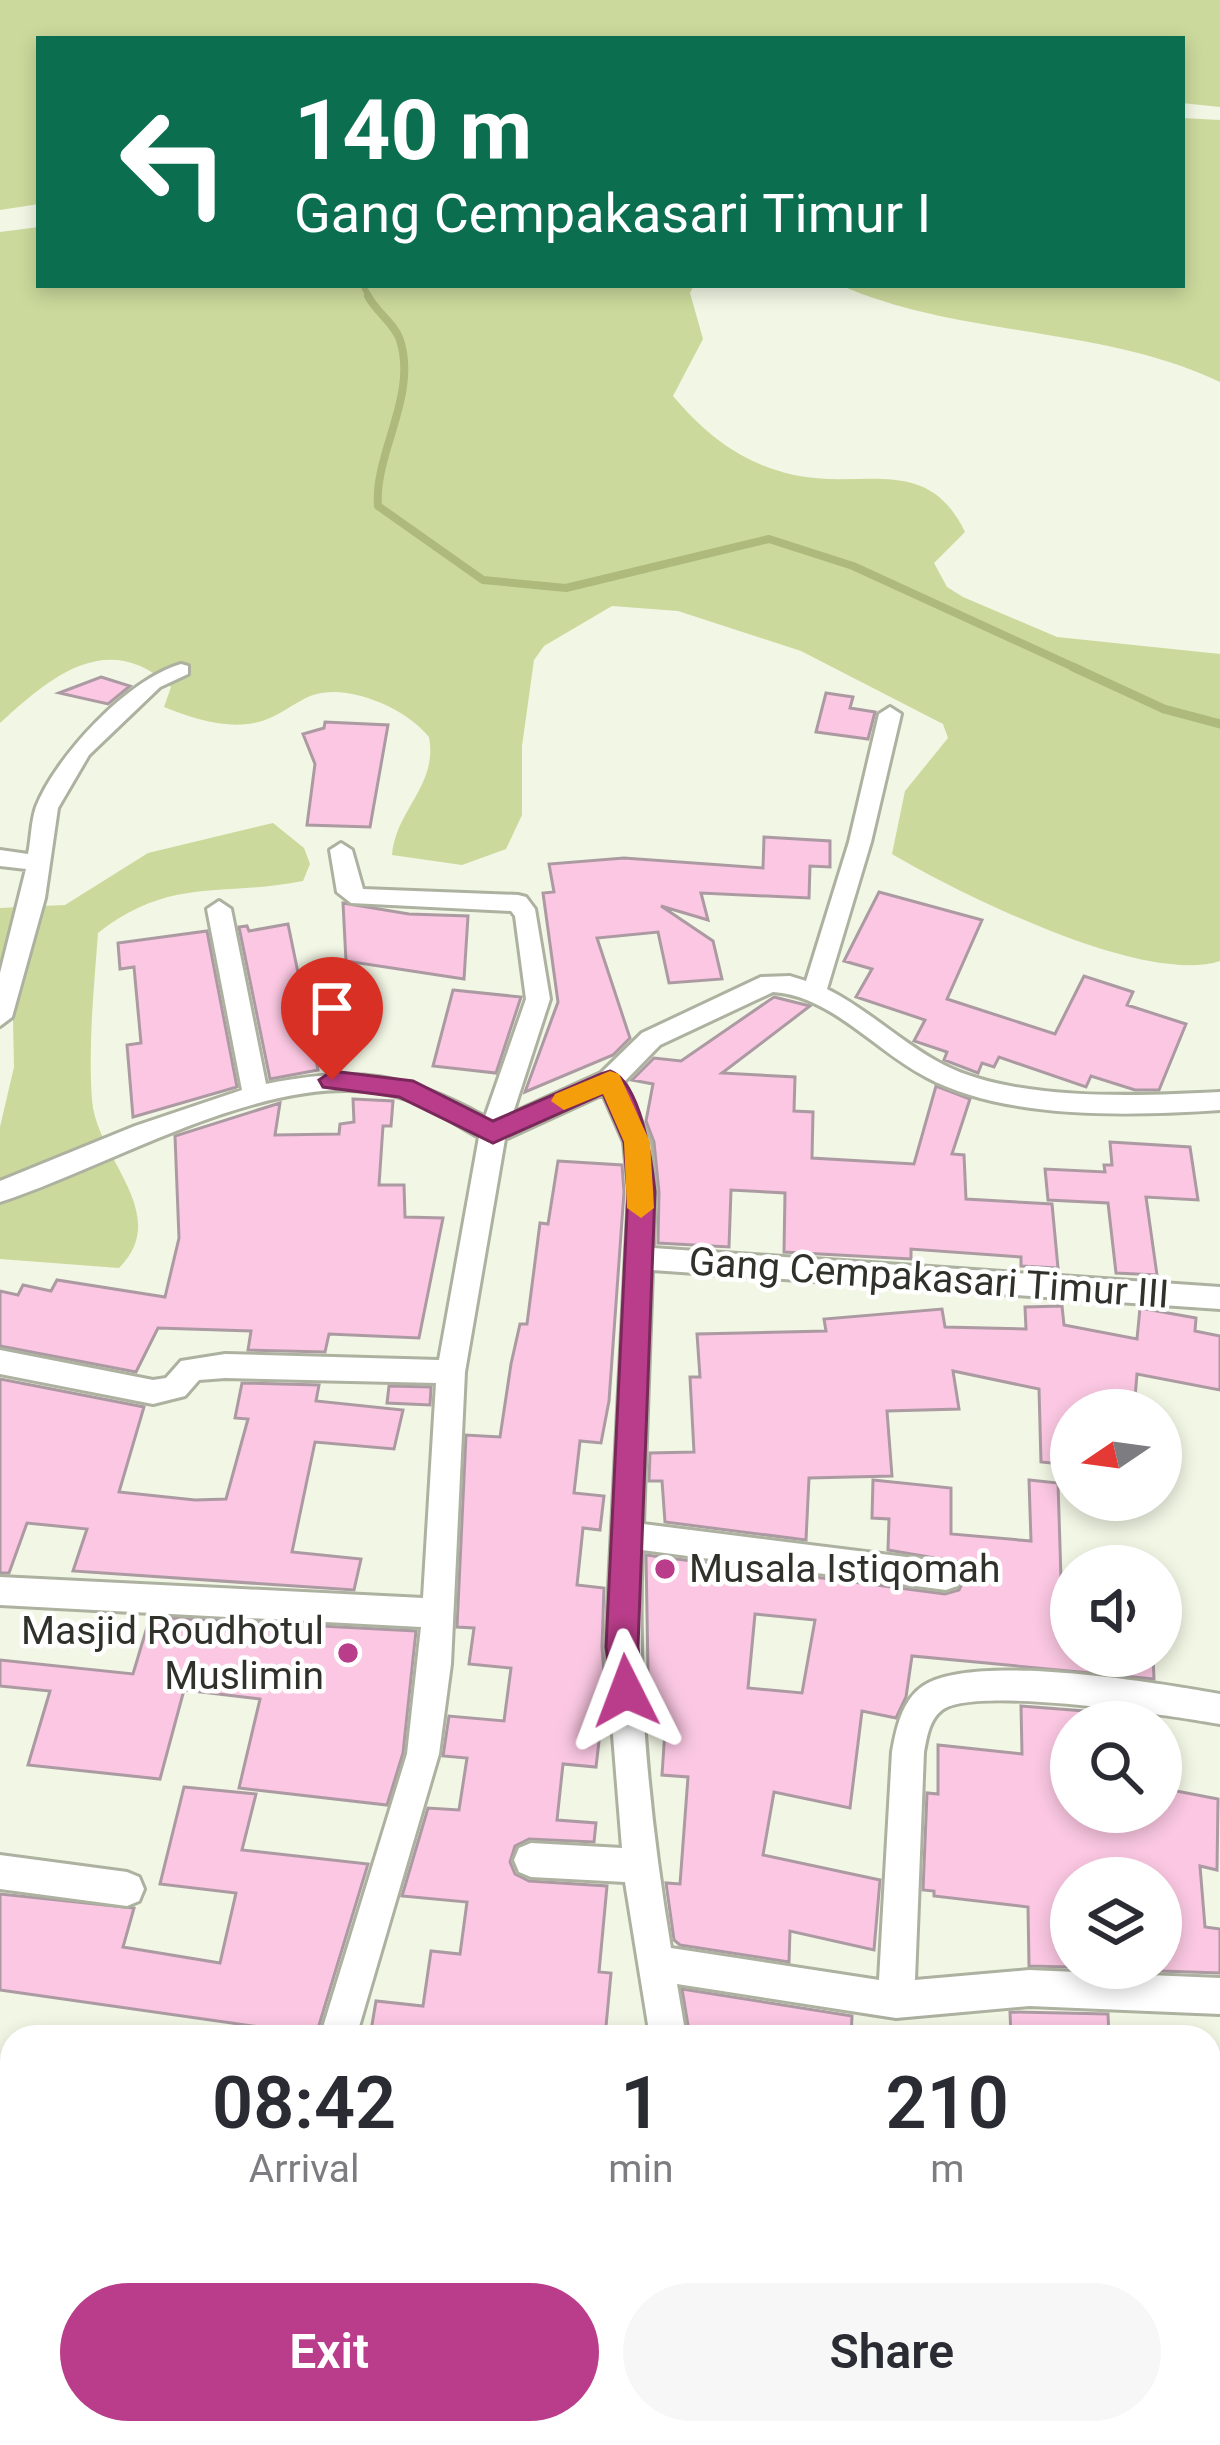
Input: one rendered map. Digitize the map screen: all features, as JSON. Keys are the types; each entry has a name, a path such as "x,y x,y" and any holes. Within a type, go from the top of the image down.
{"street":[{"path":"0,1017 33,898 47,808 81,751 153,683 181,670"},
{"path":"814,994 860,842 890,714"},
{"path":"341,850 350,892 359,897 518,903 527,915 538,999 493,1133 451,1372 434,1613 435,1664 423,1754 342,2025"},
{"path":"0,858 36,863"},
{"path":"219,909 256,1096"},
{"path":"493,1133 610,1080 650,1039 770,983 794,983 938,1073 969,1085 1080,1100 1220,1101"},
{"path":"0,1192 256,1096 332,1080 404,1088 493,1133"},
{"path":"610,1080 637,1142 638,1258 622,1647 640,1866 666,2025"},
{"name":"Gang Cempakasari Timur III","path":"638,1258 1220,1298"},
{"path":"0,1362 153,1391 175,1388 190,1369 208,1367 451,1372"},
{"path":"627,1535 946,1576"},
{"path":"0,1591 434,1613"},
{"path":"896,2000 908,1752 914,1721 925,1703 964,1685 1176,1700 1220,1709"},
{"path":"531,1860 640,1866"},
{"path":"0,1872 127,1889"},
{"path":"655,1963 896,2000 1029,1988 1147,1989 1220,1996"}],"green space":[{"path":"0,0 1220,0 1220,107 1185,103 1185,36 36,36 36,204 0,210"},
{"path":"1185,118 1220,120 1220,382 1127,350 886,302 848,288 1185,288"},
{"path":"36,227 36,288 692,288 703,339 673,396 727,446 758,464 794,475 891,480 932,492 950,507 965,532 934,563 947,587 1057,637 1220,654 1220,961 1187,965 1101,949 1006,912 892,854 905,791 948,738 943,724 801,651 678,611 612,606 544,646 534,660 522,746 522,815 506,849 462,865 392,855 401,824 428,770 429,737 392,708 360,696 327,692 262,721 220,723 164,707 171,687 148,670 125,661 103,660 60,675 0,723 0,232"},
{"path":"273,823 304,848 310,864 303,881 173,896 124,915 98,933 92,1100 97,1122 135,1206 134,1248 119,1268 0,1259 0,1127 14,1067 13,1020 0,1017 0,908 65,905 148,853"}],"building":[{"path":"101,677 130,686 108,704 59,693"},
{"path":"826,693 853,697 850,708 875,712 868,739 816,732"},
{"path":"325,722 388,725 370,827 307,825 315,764 303,734 324,728"},
{"path":"764,837 830,841 830,867 810,866 809,898 701,893 708,920 661,906 713,941 722,979 669,983 658,932 597,938 630,1038 613,1055 525,1092 558,1002 543,893 554,892 549,864 624,858 763,868"},
{"path":"879,892 982,920 947,999 1055,1034 1084,976 1133,992 1127,1005 1186,1024 1159,1090 1135,1090 1091,1076 1086,1087 999,1057 994,1067 982,1063 978,1073 944,1060 947,1052 914,1041 925,1020 856,997 872,969 844,961"},
{"path":"343,903 409,914 468,916 464,979 346,961"},
{"path":"288,924 318,1070 270,1079 239,927 247,926 249,931"},
{"path":"207,931 237,1087 133,1117 127,1045 141,1043 134,967 120,969 118,943"},
{"path":"453,990 521,997 496,1073 433,1066"},
{"path":"774,997 810,1006 722,1073 795,1077 794,1111 813,1112 812,1158 914,1164 936,1086 970,1099 952,1154 964,1155 966,1199 1052,1204 1058,1268 1021,1266 1021,1257 911,1249 911,1259 784,1252 785,1193 731,1190 729,1247 658,1243 659,1192 654,1142 646,1121 653,1084 632,1080 654,1058 681,1061"},
{"path":"353,1099 393,1101 391,1126 383,1126 379,1185 404,1185 405,1217 443,1218 419,1338 329,1334 325,1352 248,1350 251,1331 158,1328 136,1372 0,1346 0,1291 18,1295 23,1285 51,1291 57,1280 165,1297 179,1238 175,1136 280,1103 275,1135 339,1134 340,1124 354,1122"},
{"path":"1110,1142 1190,1147 1198,1200 1146,1197 1157,1275 1116,1273 1108,1203 1048,1200 1045,1169 1105,1172 1104,1165 1112,1165"},
{"path":"558,1161 622,1165 609,1401 601,1443 580,1441 574,1493 604,1496 600,1530 583,1528 577,1585 604,1588 602,1647 608,1725 601,1724 596,1767 563,1764 557,1820 596,1823 594,1842 529,1839 515,1846 510,1862 515,1874 529,1881 607,1886 599,1972 611,1973 606,2025 372,2025 376,2001 423,2006 431,1951 460,1954 467,1902 402,1896 428,1808 459,1810 467,1758 443,1756 449,1716 504,1721 511,1668 469,1664 474,1628 457,1627 466,1435 500,1437 520,1324 527,1324 540,1223 548,1224"},
{"path":"1062,1306 1064,1325 1137,1339 1140,1308 1196,1318 1195,1331 1220,1336 1220,1390 1137,1374 1136,1389 1050,1389 1050,1463 1041,1462 1039,1389 953,1371 959,1409 887,1411 892,1476 809,1478 806,1540 665,1522 662,1481 649,1481 650,1453 694,1452 690,1377 700,1377 697,1334 826,1331 824,1319 942,1309 945,1327 1026,1329 1025,1307"},
{"path":"0,1379 144,1407 119,1492 195,1500 226,1499 248,1419 235,1418 242,1383 319,1385 316,1401 403,1410 394,1449 315,1442 292,1552 361,1559 354,1590 73,1571 87,1529 27,1523 9,1573 0,1573"},
{"path":"389,1386 431,1387 430,1405 387,1403"},
{"path":"873,1480 951,1488 951,1534 1031,1541 1029,1480 1050,1482 1050,1521 1059,1521 1060,1545 1050,1545 1050,1669 912,1656 906,1697 896,1718 862,1711 850,1808 774,1792 763,1855 880,1880 874,1950 790,1931 789,1962 680,1945 674,1940 666,1883 680,1884 688,1777 662,1775 665,1730 649,1729 646,1555 945,1594 959,1590 965,1578 959,1562 888,1550 889,1519 872,1518","holes":["755,1614 815,1620 802,1693 748,1688"]},
{"path":"150,1617 416,1631 403,1753 387,1805 239,1788 260,1699 184,1690 160,1779 28,1765 50,1691 0,1686 0,1660 133,1674"},
{"path":"1021,1706 1050,1708 1050,1833 1182,1833 1182,1792 1218,1799 1217,1870 1200,1866 1205,1927 1220,1929 1220,1973 1182,1972 1182,1857 1050,1857 1050,1966 1029,1966 1028,1907 934,1896 934,1891 923,1890 927,1793 938,1794 938,1745 1022,1754"},
{"path":"184,1787 256,1794 242,1850 368,1864 319,2025 246,2025 0,1990 0,1894 134,1908 123,1947 220,1963 236,1893 160,1884"},
{"path":"682,1989 852,2016 852,2025 688,2025"},
{"path":"1010,2012 1108,2014 1108,2025 1011,2025"}],"waterway":[{"path":"364,288 369,298"},
{"path":"369,298 398,334 404,361 404,382 382,466 378,506 483,580 566,588 769,539 853,566 1080,670"},
{"path":"1073,667 1164,709 1220,724"}],"slow traffic":[{"path":"564,1101 610,1080 637,1142 641,1208"}],"place":[{"name":"Musala Istiqomah","path":"665,1569"},
{"name":"Masjid Roudhotul Muslimin","path":"348,1653"}],"route":[{"path":"332,1080 404,1088 493,1133 610,1080 637,1142 642,1192 622,1647 626,1691"}]}
